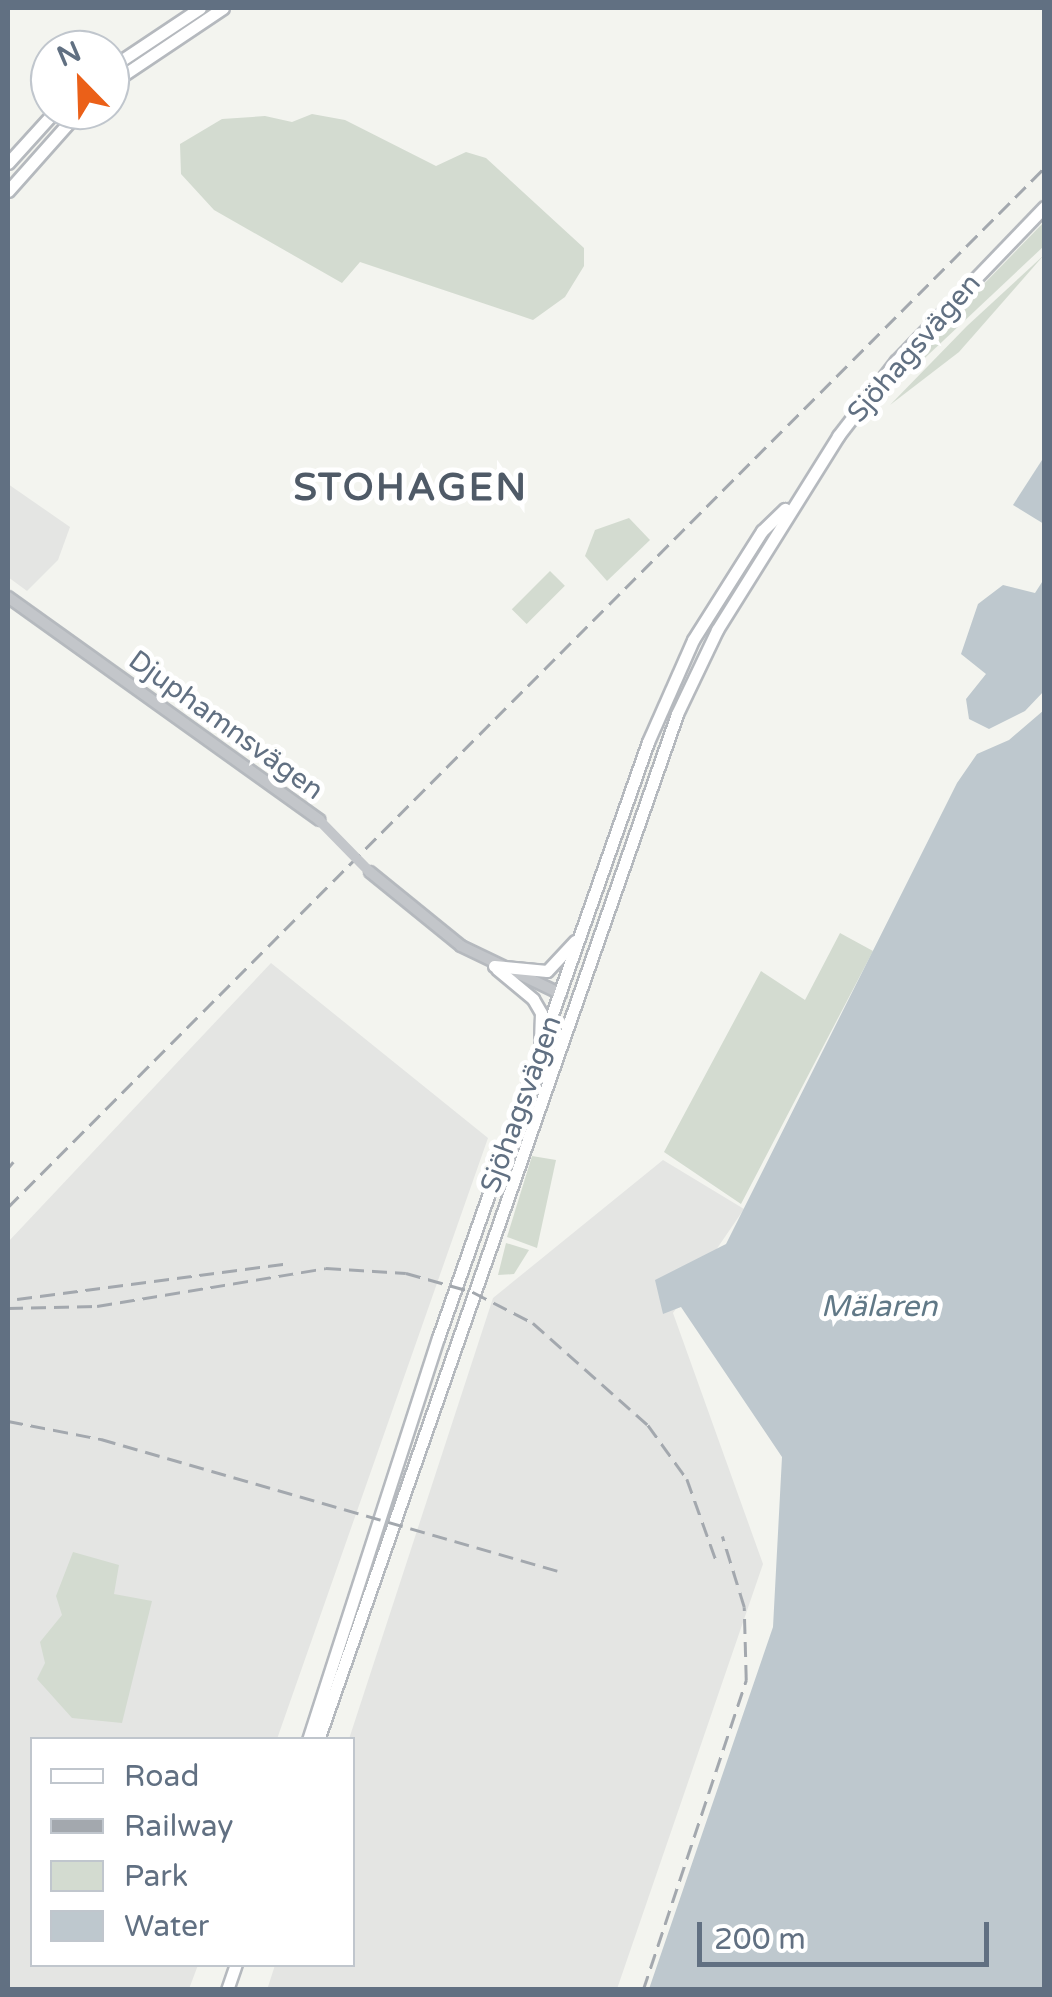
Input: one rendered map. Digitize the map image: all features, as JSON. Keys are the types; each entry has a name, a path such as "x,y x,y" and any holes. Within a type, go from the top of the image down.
{"main road":[{"path":"130,55 200,8"},
{"path":"130,71 223,8"},
{"path":"8,163 38,130"},
{"path":"8,191 62,130"},
{"name":"Sjöhagsvägen","path":"319,1737 518,1157 677,714 717,630 795,498 896,361 1044,207"},
{"name":"Sjöhagsvägen","path":"309,1737 438,1338 627,804 678,672 728,582 762,531 795,498"},
{"path":"627,804 677,714 678,672"},
{"path":"494,966 547,970 563,960 586,923"},
{"path":"494,966 533,999 541,1013 540,1051"},
{"path":"561,994 575,1000"},
{"path":"540,1096 565,1003 561,994"},
{"path":"503,1151 518,1157"},
{"path":"438,1338 454,1344"}],"street":[{"name":"Djuphamnsvägen","path":"8,597 319,820 408,908 494,966 561,994"}],"shaded area":[{"path":"8,484 70,527 58,560 27,591 8,577"},
{"path":"271,963 488,1138 278,1737 30,1737 30,1967 197,1967 189,1989 8,1990 8,1242"},
{"path":"663,1160 744,1209 673,1313 763,1564 617,1989 267,1990 274,1967 355,1967 355,1737 350,1737 493,1298"}],"green space":[{"path":"312,114 345,120 436,166 466,152 486,158 584,248 584,266 565,297 533,320 360,262 342,283 214,210 181,174 180,144 222,119 265,116 292,122"},
{"path":"1044,222 1044,246 895,386 914,356"},
{"path":"1044,255 959,352 890,405 967,326"},
{"path":"629,518 650,540 607,581 585,556 595,530"},
{"path":"550,571 565,586 527,624 512,609"},
{"path":"840,933 873,951 741,1204 664,1152 761,971 805,1000"},
{"path":"532,1156 556,1160 537,1248 507,1237"},
{"path":"506,1243 529,1250 514,1274 498,1275"},
{"path":"73,1552 119,1565 114,1594 152,1601 122,1723 72,1718 37,1679 45,1663 40,1642 62,1615 56,1596"}],"water":[{"path":"1044,462 1044,524 1013,505"},
{"path":"1044,579 1044,691 1025,711 989,729 969,719 966,699 986,674 961,654 978,604 1003,585 1035,593"},
{"name":"Mälaren","path":"1044,710 1044,1989 649,1989 773,1627 782,1457 681,1307 663,1314 655,1280 726,1244 957,783 977,754 1009,740"}],"railway":[{"path":"8,1207 1044,168"},
{"path":"8,1168 13,1162"},
{"path":"17,1299 289,1263"},
{"path":"8,1308 97,1306 326,1268 406,1273 473,1292 533,1323 648,1425 687,1479 716,1560"},
{"path":"8,1421 101,1439 563,1572"},
{"path":"643,1990 746,1680 744,1607 722,1536"}],"district":[{"name":"STOHAGEN","path":"411,489"}]}
